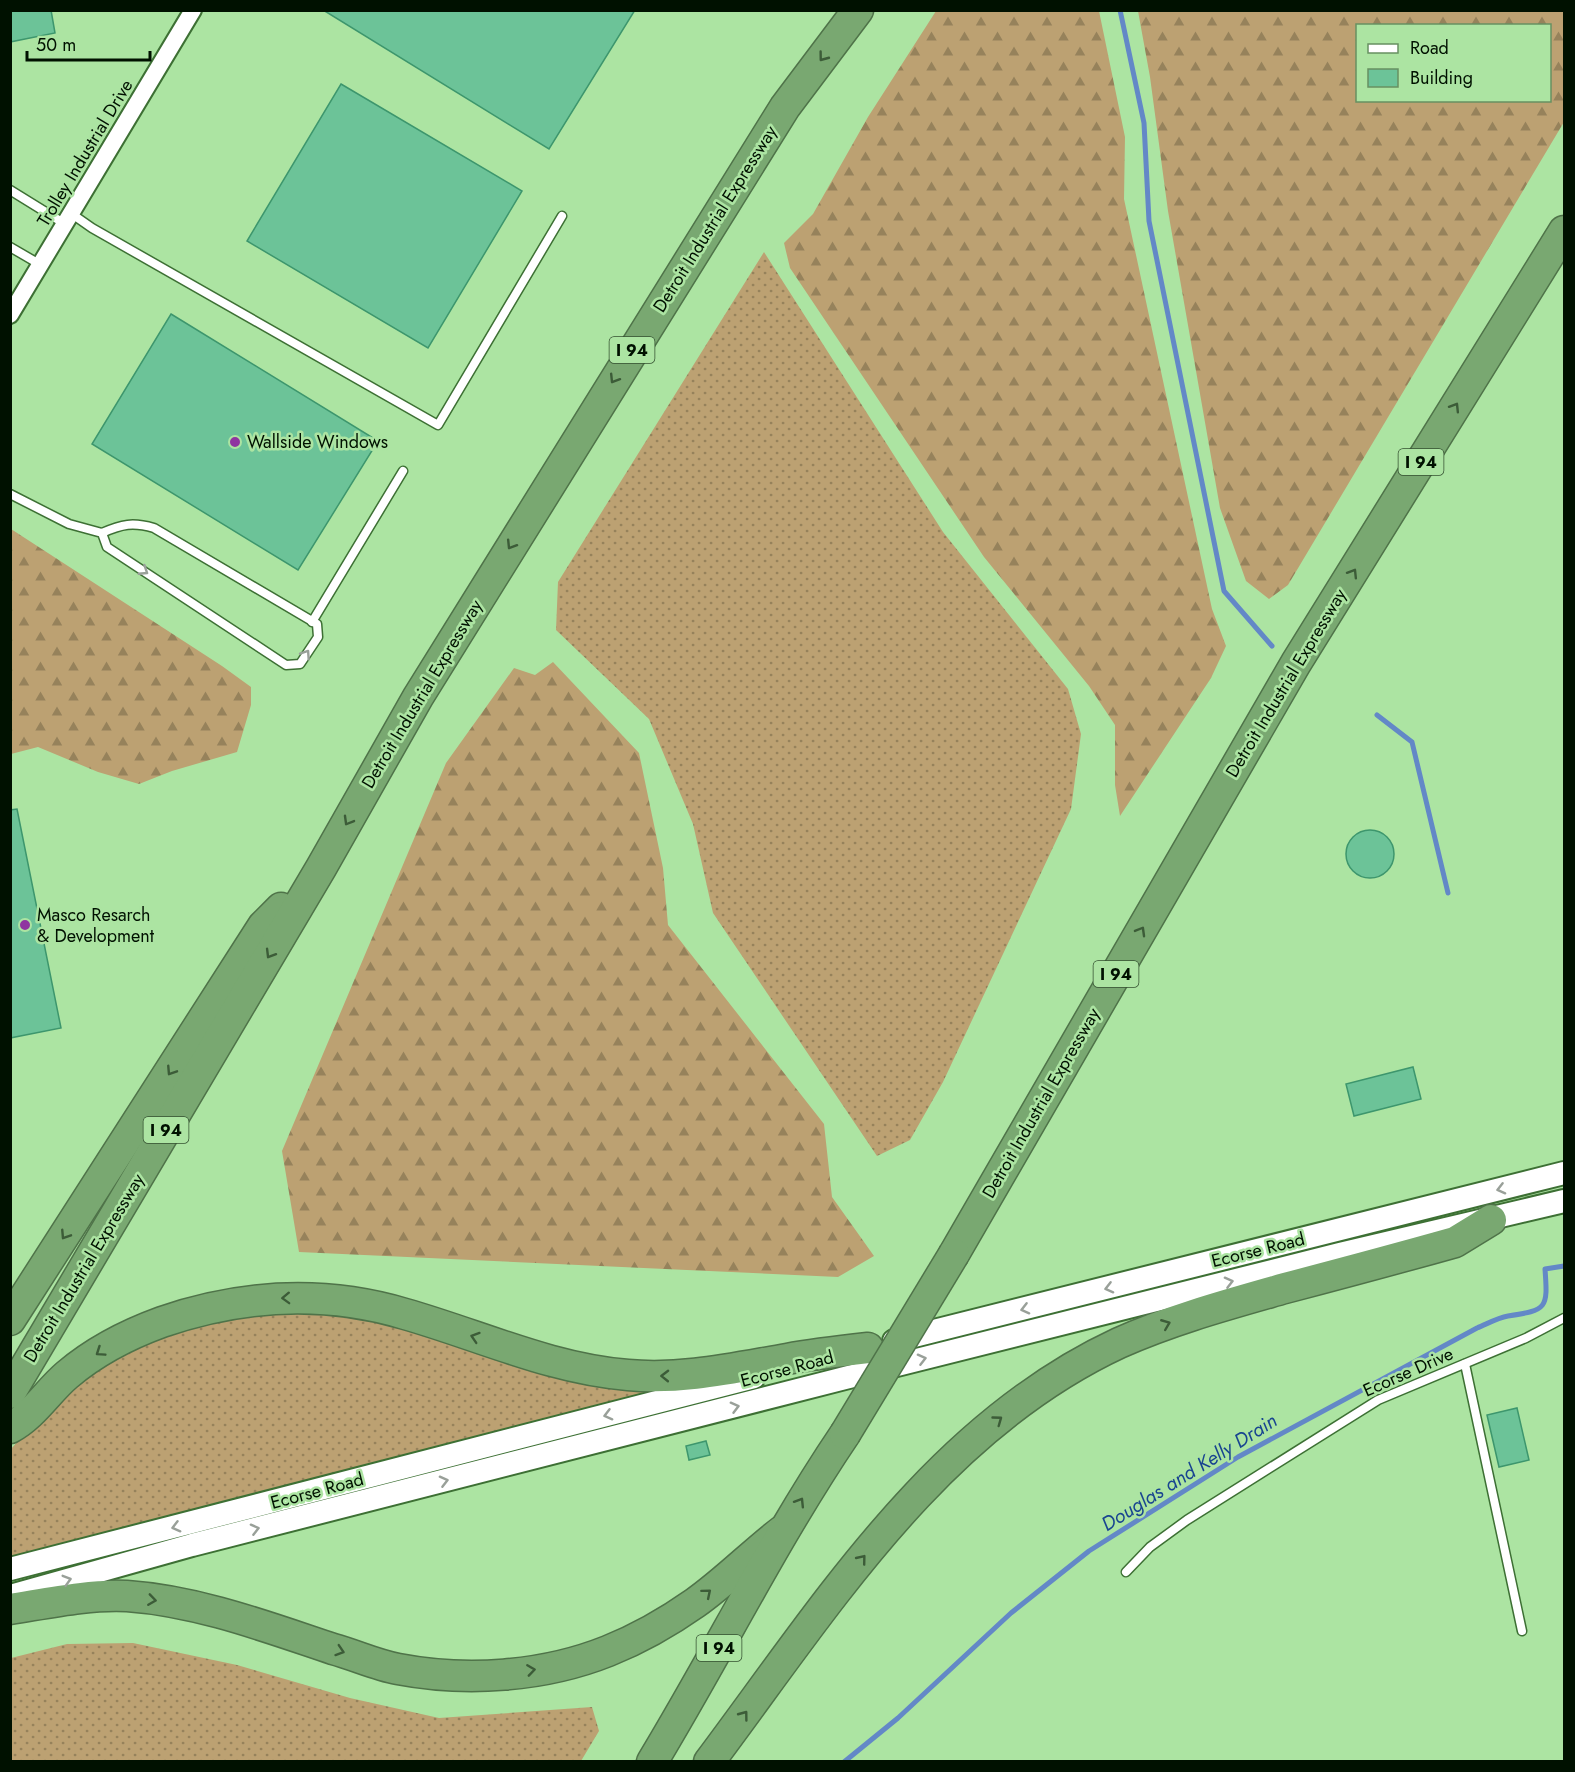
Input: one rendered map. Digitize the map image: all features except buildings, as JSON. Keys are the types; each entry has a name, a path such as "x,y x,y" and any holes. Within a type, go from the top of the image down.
{"highway":[{"name":"Detroit Industrial Expressway","path":"10,1393 321,868 418,697 785,107 858,10"},
{"name":"Detroit Industrial Expressway","path":"652,1761 704,1677 782,1531 845,1434 954,1254 1296,663 1564,231"},
{"path":"10,1320 263,926 321,868"},
{"path":"709,1761 861,1560 922,1488 978,1435 1049,1382 1118,1344 1193,1313 1455,1242 1491,1220"},
{"path":"10,1428 67,1375 109,1346 161,1323 207,1309 260,1299 307,1298 356,1302 404,1313 580,1369 629,1376 699,1374 868,1348"},
{"path":"10,1609 67,1599 126,1596 180,1604 242,1619 396,1669 444,1675 494,1675 552,1668 607,1652 652,1630 696,1603 782,1531"}],"main road":[{"name":"Ecorse Road","path":"10,1569 868,1348 1564,1173"},
{"name":"Ecorse Road","path":"10,1596 192,1545 902,1364 1329,1257 1564,1201"}],"street":[{"name":"Trolley Industrial Drive","path":"10,315 193,10"}],"lane":[{"path":"10,190 92,228 438,425 562,216"},
{"path":"10,247 40,265"},
{"path":"312,622 403,471"},
{"path":"10,494 69,524 102,533 122,524 138,524 154,528 316,624 318,636 300,664 286,664 107,547 102,533"},
{"name":"Ecorse Drive","path":"1125,1572 1150,1547 1278,1461 1378,1400 1526,1338 1564,1318"},
{"path":"1465,1364 1522,1631"}],"green space":[{"path":"936,11 1099,11 1125,137 1124,199 1212,609 1226,646 1211,678 1120,816 1115,785 1115,725 1089,686 984,557 790,268 784,243 813,214 868,117"},
{"path":"1138,11 1564,11 1564,122 1288,585 1269,599 1246,581 1220,508 1168,211 1150,77"},
{"path":"764,252 943,532 1068,689 1081,734 1071,809 943,1082 910,1140 877,1156 713,913 693,824 649,719 556,630 558,582"},
{"path":"11,529 251,687 251,705 237,752 172,771 139,784 98,772 38,747 11,754"},
{"path":"553,662 639,753 663,868 668,925 824,1124 832,1197 874,1256 838,1277 299,1252 282,1151 446,763 514,668 535,675"},
{"path":"267,1310 342,1313 645,1388 647,1394 11,1561 11,1449 46,1412 65,1394 107,1362 153,1337 188,1326"},
{"path":"133,1643 237,1665 350,1698 439,1718 592,1707 599,1731 581,1761 11,1761 11,1658 67,1644"}],"waterway":[{"path":"1120,10 1144,123 1149,221 1224,591 1272,646"},
{"path":"1377,715 1412,742 1448,893"},
{"name":"Douglas and Kelly Drain","path":"844,1762 898,1718 1011,1613 1089,1551 1238,1457 1477,1328 1500,1318 1538,1309 1545,1300 1545,1269 1564,1266"}],"place":[{"name":"Wallside Windows","path":"235,442"},
{"name":"Masco Resarch & Development","path":"25,925"}]}
